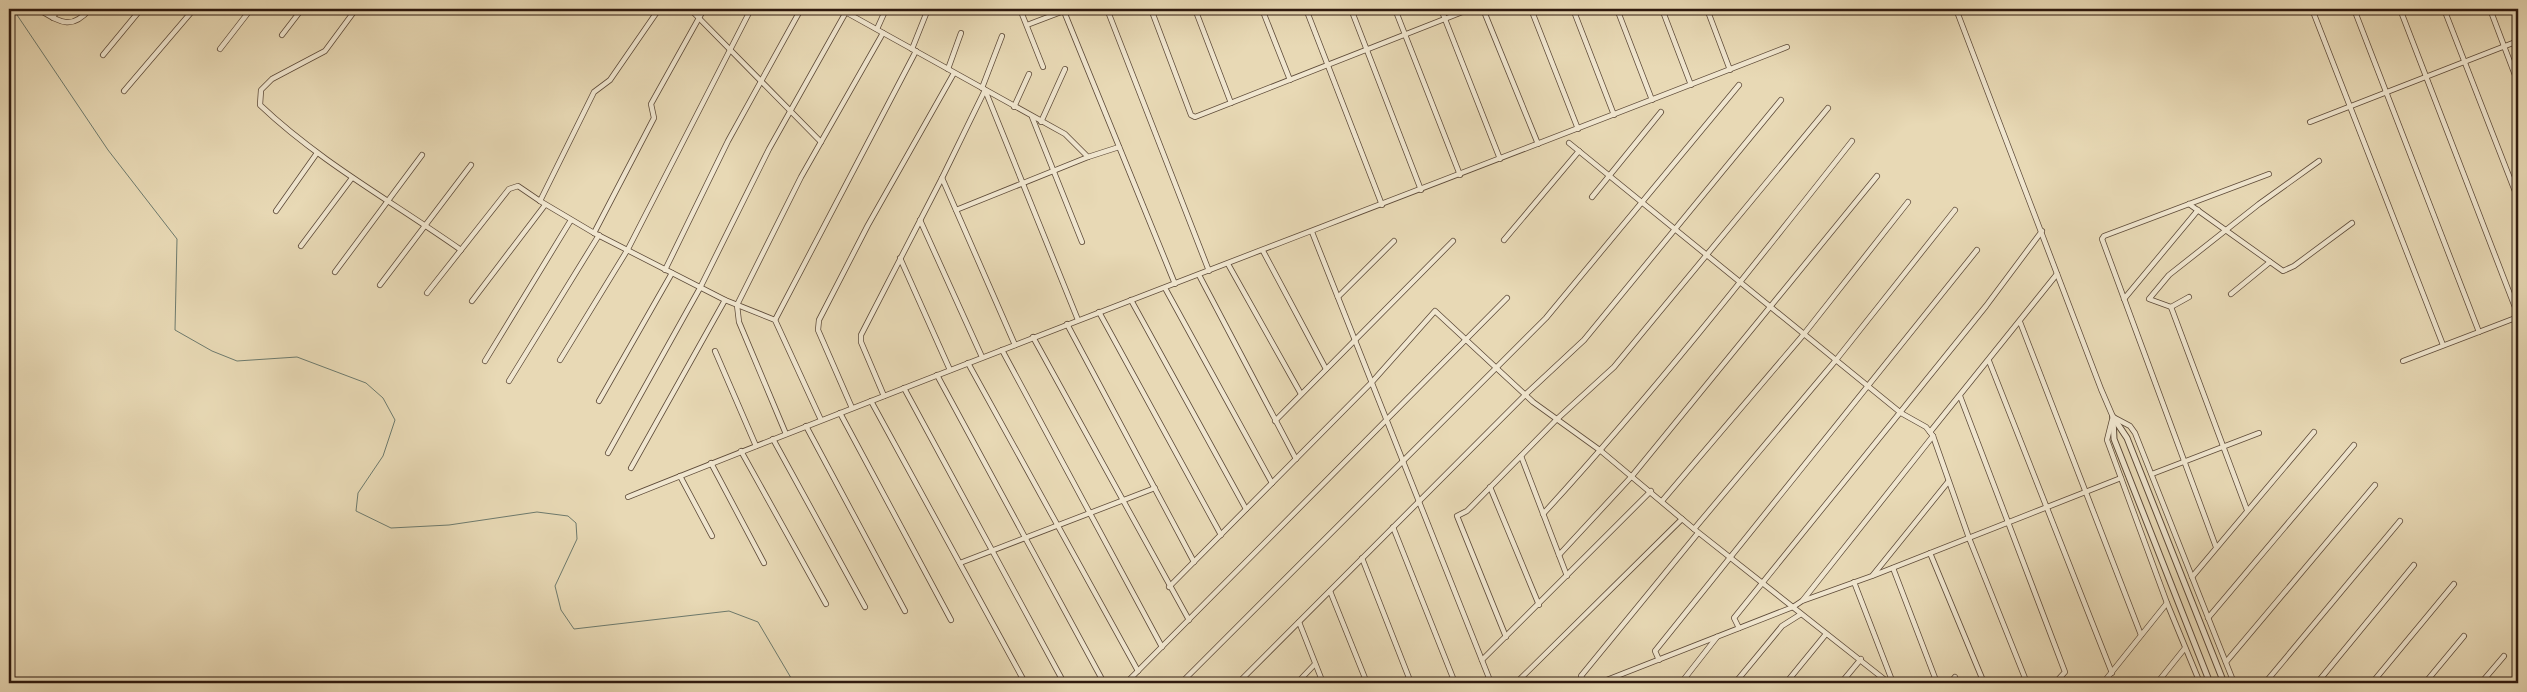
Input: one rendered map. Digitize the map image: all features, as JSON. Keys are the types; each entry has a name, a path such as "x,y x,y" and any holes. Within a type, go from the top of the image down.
{"street":[{"path":"38,9 53,18 70,24 77,22 90,9"},
{"path":"53,18 57,9"},
{"path":"103,55 141,9"},
{"path":"124,91 194,9"},
{"path":"220,49 251,9"},
{"path":"282,35 302,9"},
{"path":"356,9 325,51 272,79 261,90 260,105 287,130 317,153 461,250"},
{"path":"540,201 594,92 610,80 659,9"},
{"path":"690,9 821,142"},
{"path":"509,381 596,234 654,118 651,104 704,9"},
{"path":"560,360 628,249 751,9"},
{"path":"665,270 728,141 801,9"},
{"path":"877,30 886,9"},
{"path":"775,320 914,50 928,9"},
{"path":"1020,9 1044,67"},
{"path":"1026,25 1069,9"},
{"path":"1107,9 1209,271"},
{"path":"1151,9 1193,117 1470,9"},
{"path":"1195,9 1230,103"},
{"path":"1262,9 1290,80"},
{"path":"1306,9 1382,205"},
{"path":"1351,9 1421,190"},
{"path":"1395,9 1460,175"},
{"path":"1441,9 1500,159"},
{"path":"1483,9 1538,144"},
{"path":"1531,9 1578,129"},
{"path":"1573,9 1614,115"},
{"path":"1617,9 1652,100"},
{"path":"1662,9 1691,85"},
{"path":"1707,9 1730,70"},
{"path":"1956,9 2113,417 2128,438 2224,683"},
{"path":"2312,9 2443,346"},
{"path":"2354,9 2479,332"},
{"path":"2400,9 2518,316 2403,360"},
{"path":"2444,9 2518,198"},
{"path":"2490,9 2518,83"},
{"path":"608,453 700,288 769,149 842,10 1065,134 1088,157"},
{"path":"1063,10 1175,284"},
{"path":"786,434 739,322 737,305 821,142 883,33"},
{"path":"948,69 961,33"},
{"path":"884,396 860,342 861,334 942,178 983,89 1002,36"},
{"path":"2310,122 2518,41"},
{"path":"628,497 982,357 1263,251 1787,47"},
{"path":"1041,122 1065,69"},
{"path":"852,408 818,330 819,320 868,225 954,73"},
{"path":"1014,106 1029,74"},
{"path":"1181,683 1546,318 1739,86"},
{"path":"983,89 1078,320"},
{"path":"1238,683 1525,395 1584,340 1781,100"},
{"path":"1506,638 1457,516 1467,511 1556,420 1614,367 1828,108"},
{"path":"1592,197 1661,112"},
{"path":"1032,117 1082,242"},
{"path":"1543,514 1601,451 1740,282 1852,141"},
{"path":"1569,144 1901,413 1926,427 1932,434 1969,538 2027,683"},
{"path":"956,210 1088,157 1119,147"},
{"path":"1504,240 1579,151"},
{"path":"276,211 317,153"},
{"path":"335,272 422,155"},
{"path":"2189,297 2171,307 2152,301 2149,297 2169,275 2259,204 2319,161"},
{"path":"380,285 471,165"},
{"path":"2216,547 2102,239 2104,236 2269,174"},
{"path":"1559,555 1632,476 1877,176"},
{"path":"301,246 352,178"},
{"path":"942,178 1015,345"},
{"path":"427,293 510,189 518,186 571,220 665,270 725,300 775,320 821,420"},
{"path":"1662,501 1804,334 1908,202"},
{"path":"472,301 545,204"},
{"path":"2189,204 2283,271 2288,270 2352,223"},
{"path":"1584,683 1581,676 1955,210"},
{"path":"2124,299 2198,210"},
{"path":"485,360 571,220"},
{"path":"920,220 982,357"},
{"path":"1739,628 1734,618 1761,582 1901,413 2042,231"},
{"path":"1312,232 1491,683"},
{"path":"1338,297 1394,241"},
{"path":"1275,421 1453,241"},
{"path":"1659,660 1655,651 1977,250"},
{"path":"1263,251 1326,369"},
{"path":"900,258 950,370"},
{"path":"2231,294 2270,262"},
{"path":"1228,264 1301,394"},
{"path":"599,402 672,273"},
{"path":"1802,601 2057,274"},
{"path":"1198,275 1296,459"},
{"path":"1165,288 1272,483"},
{"path":"1126,683 1507,298"},
{"path":"631,468 725,300"},
{"path":"1131,300 1246,509"},
{"path":"2171,307 2248,510"},
{"path":"1169,587 1372,382 1435,311 1525,395 1556,420 1601,451 1651,491 1696,531 1889,683"},
{"path":"1099,312 1221,535"},
{"path":"2020,322 2141,635"},
{"path":"1067,324 1194,562"},
{"path":"1033,338 1169,587 1189,620"},
{"path":"715,350 756,446"},
{"path":"1002,350 1162,647"},
{"path":"1990,360 2112,673"},
{"path":"968,363 1138,671"},
{"path":"937,375 1104,683"},
{"path":"904,388 1064,683"},
{"path":"1960,396 2065,672 2055,683"},
{"path":"871,401 1023,679"},
{"path":"840,413 951,620"},
{"path":"2113,417 2133,430 2234,683"},
{"path":"2113,417 2107,440 2167,603 2200,683"},
{"path":"2113,417 2114,439 2210,683"},
{"path":"806,426 905,611"},
{"path":"2192,578 2314,432"},
{"path":"2152,474 2259,433"},
{"path":"773,439 865,607"},
{"path":"2208,618 2354,445"},
{"path":"741,452 826,604"},
{"path":"1521,456 1567,576"},
{"path":"711,464 764,563"},
{"path":"680,476 712,536"},
{"path":"1599,683 1793,607 1802,601 1893,568 2121,478"},
{"path":"1872,576 1948,482"},
{"path":"2226,662 2375,485"},
{"path":"1490,487 1539,605"},
{"path":"960,563 1155,488"},
{"path":"1482,660 1651,491"},
{"path":"1516,683 1682,519"},
{"path":"2264,683 2400,521"},
{"path":"1393,527 1455,683"},
{"path":"1930,553 1984,683"},
{"path":"1362,558 1411,683"},
{"path":"2317,683 2414,565"},
{"path":"1893,568 1937,683"},
{"path":"1854,582 1893,683"},
{"path":"2372,683 2454,584"},
{"path":"1330,591 1367,683"},
{"path":"2103,683 2167,603"},
{"path":"1735,683 1782,626 1801,614"},
{"path":"1299,622 1323,683"},
{"path":"1786,683 1826,634"},
{"path":"2425,683 2464,636"},
{"path":"1682,683 1718,637"},
{"path":"2157,683 2185,648"},
{"path":"2481,683 2504,656"},
{"path":"1841,683 1861,660"},
{"path":"1297,683 1316,664"},
{"path":"1950,683 1955,677"}],"waterway":[{"path":"13,9 108,150 177,239 175,330 212,351 237,361 297,357 366,383 383,398 395,420 383,456 358,493 356,511 391,528 449,525 537,512 568,516 576,523 577,539 555,586 561,610 574,629 729,611 758,622 794,683"}]}
